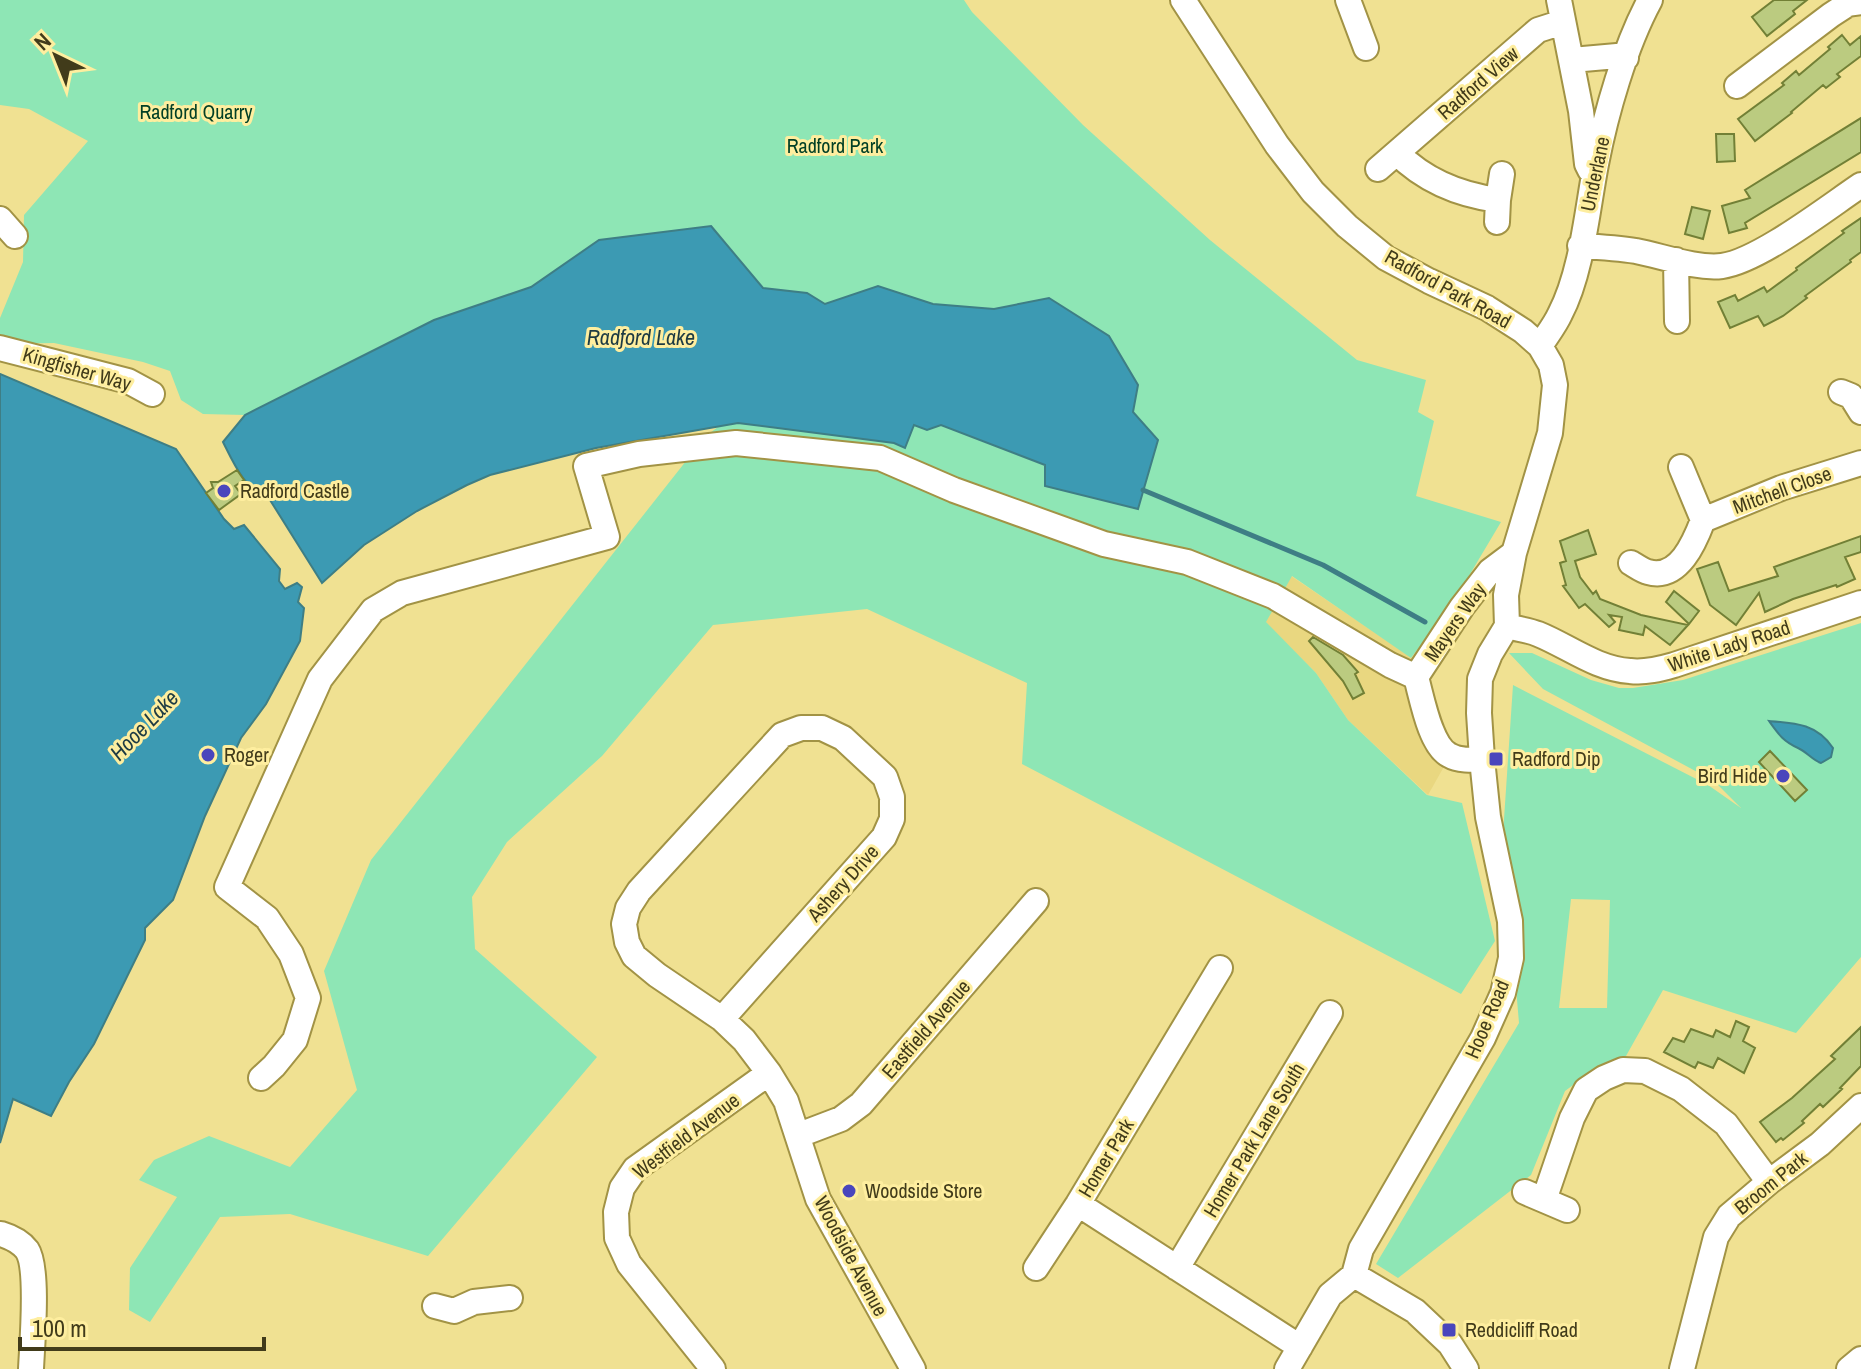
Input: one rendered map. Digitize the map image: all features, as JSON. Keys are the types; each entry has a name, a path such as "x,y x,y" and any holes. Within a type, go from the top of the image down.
{"street":[{"name":"Radford Park Road","path":"1183,0 1277,145 1313,192 1347,226 1386,258 1487,308 1540,346"},
{"path":"1348,0 1366,48"},
{"name":"Underlane","path":"1540,346 1560,314 1571,285 1608,111 1650,0"},
{"path":"1737,86 1754,60 1848,4 1861,2"},
{"path":"1561,11 1581,111 1587,164 1594,177"},
{"name":"Radford View","path":"1378,169 1561,11"},
{"path":"1572,60 1626,58"},
{"path":"1397,153 1413,169 1481,198 1498,211 1502,174"},
{"path":"1580,246 1635,251 1719,267 1736,263 1772,245 1861,185"},
{"path":"1676,260 1677,321"},
{"path":"1507,626 1506,595 1514,553 1550,433 1555,385 1551,365 1540,346"},
{"name":"Kingfisher Way","path":"0,348 128,381 152,394"},
{"path":"1841,392 1851,396 1861,412"},
{"path":"261,1078 295,1040 308,998 291,954 267,918 227,887 320,679 373,610 402,593 607,537 586,466 639,454 736,443 880,458 954,490 1104,544 1187,562 1273,596 1416,677"},
{"name":"Mitchell Close","path":"1703,520 1781,488 1861,463"},
{"path":"1631,563 1649,573 1663,573 1685,559 1693,545 1703,520 1681,467"},
{"name":"Mayers Way","path":"1482,759 1466,760 1450,756 1439,748 1416,677 1490,571 1514,553"},
{"name":"White Lady Road","path":"1507,626 1536,633 1613,668 1651,671 1861,603"},
{"name":"Hooe Road","path":"1287,1369 1330,1295 1354,1275 1361,1249 1483,1038 1503,993 1511,958 1510,921 1488,817 1479,713 1480,679 1490,654 1507,626"},
{"name":"Ashery Drive","path":"801,728 822,728 843,738 885,777 892,797 892,819 884,837 722,1019 634,956 627,942 624,924 628,908 639,891 782,735 801,728"},
{"name":"Eastfield Avenue","path":"799,1135 841,1119 861,1104 1036,901"},
{"name":"Homer Park","path":"1220,968 1078,1204 1300,1347"},
{"name":"Homer Park Lane South","path":"1177,1268 1330,1013"},
{"name":"Woodside Avenue","path":"722,1019 744,1040 786,1101 818,1199 913,1369"},
{"path":"1567,1210 1534,1196 1586,1090 1623,1070 1645,1071 1681,1089 1726,1124 1769,1182"},
{"name":"Westfield Avenue","path":"713,1369 629,1264 617,1238 616,1212 622,1188 635,1169 769,1073"},
{"name":"Broom Park","path":"1682,1369 1716,1237 1729,1216 1820,1144 1861,1106"},
{"path":"1036,1268 1078,1204"},
{"path":"1,1234 14,1238 29,1252 34,1290 31,1369"},
{"path":"1354,1275 1415,1311 1450,1344 1466,1369"},
{"path":"435,1306 454,1311 474,1302 510,1298"},
{"path":"1849,1369 1861,1359"}],"shaded area":[{"path":"1291,576 1424,666 1450,756 1428,795 1348,720 1316,673 1265,622"}],"green space":[{"path":"0,0 964,0 972,12 1083,125 1210,240 1357,360 1426,380 1418,412 1434,421 1416,496 1501,522 1454,601 1411,658 1292,576 1266,622 1316,673 1348,720 1427,795 1462,803 1495,941 1461,994 1022,764 1027,683 867,609 713,625 602,756 507,842 472,897 475,949 597,1057 428,1256 290,1214 220,1217 150,1322 129,1310 130,1268 177,1197 139,1180 154,1160 209,1136 290,1167 357,1090 324,971 371,860 705,437 719,426 737,423 894,443 904,448 914,424 927,430 941,425 1046,466 1133,412 1049,298 994,309 933,304 878,286 825,304 807,293 763,288 739,259 599,240 531,287 434,320 245,415 203,414 181,400 170,371 143,362 54,343 0,344 0,318 23,262 24,215 88,141 29,109 0,105"},
{"path":"1861,623 1861,957 1796,1033 1663,990 1626,1056 1596,1068 1565,1091 1531,1175 1398,1278 1376,1264 1519,1023 1503,834 1513,685 1708,785 1741,808 1714,781 1543,689 1509,653 1532,653 1591,680 1619,688 1683,680","holes":["1571,899 1610,900 1607,1008 1559,1008"]}],"water":[{"name":"Radford Lake","path":"711,226 763,288 807,293 825,304 878,286 933,304 994,309 1049,298 1109,336 1138,385 1133,412 1158,440 1138,509 1045,486 1045,465 941,425 927,430 914,425 905,448 894,443 738,423 596,448 490,475 417,511 364,545 322,583 270,500 247,483 223,442 245,415 434,320 531,287 599,240"},
{"name":"Hooe Lake","path":"0,374 176,449 224,519 234,529 244,525 280,569 279,581 285,589 297,583 302,587 298,602 304,608 300,641 266,704 241,738 205,816 173,900 145,928 145,940 94,1044 51,1116 13,1099 0,1143"},
{"path":"1769,721 1813,729 1833,748 1831,757 1818,762 1785,740"}],"building":[{"path":"1774,0 1807,0 1767,36 1752,17"},
{"path":"1842,35 1850,45 1861,36 1861,56 1837,74 1840,77 1826,88 1823,85 1755,141 1738,119 1784,85 1782,83 1796,71 1799,75"},
{"path":"1861,118 1861,152 1745,223 1747,228 1729,233 1722,206 1750,198 1745,190"},
{"path":"1716,134 1734,134 1735,161 1717,162"},
{"path":"1692,207 1710,211 1703,239 1685,234"},
{"path":"1861,218 1861,252 1851,262 1783,316 1764,326 1758,316 1730,328 1718,302 1735,295 1738,301 1764,287 1767,292"},
{"name":"Radford Castle","path":"237,470 244,480 235,486 241,494 219,510 206,493 213,488 211,482 218,482"},
{"path":"1588,530 1596,554 1575,561 1580,577 1593,594 1596,591 1600,599 1641,615 1688,625 1670,645 1645,626 1643,635 1619,630 1622,617 1609,615 1615,622 1609,627 1585,604 1579,608 1563,586 1566,585 1560,563 1566,561 1560,541"},
{"path":"1861,536 1861,552 1845,557 1855,579 1793,599 1765,612 1759,593 1736,625 1710,605 1697,569 1718,562 1729,591 1778,576 1774,567"},
{"path":"1674,591 1699,611 1689,624 1666,602"},
{"path":"1313,637 1343,655 1358,672 1355,674 1364,693 1353,699 1343,681 1309,641"},
{"name":"Bird Hide","path":"1770,751 1807,790 1795,801 1759,762"},
{"path":"1736,1021 1749,1027 1743,1041 1755,1048 1744,1073 1718,1058 1713,1068 1698,1062 1695,1068 1664,1052 1673,1038 1684,1042 1691,1029 1713,1037 1716,1030 1730,1037"},
{"path":"1861,1027 1861,1066 1823,1107 1820,1104 1802,1121 1804,1123 1776,1142 1760,1122 1835,1059 1831,1056"}],"waterway":[{"path":"1143,490 1323,565 1425,622"}],"place":[{"name":"Radford Castle","path":"224,491"},
{"name":"Roger","path":"208,755"},
{"name":"Radford Dip","path":"1496,759"},
{"name":"Bird Hide","path":"1783,776"},
{"name":"Woodside Store","path":"849,1191"},
{"name":"Reddicliff Road","path":"1449,1330"}],"park label":[{"name":"Radford Quarry","path":"196,112"},
{"name":"Radford Park","path":"835,146"}]}
